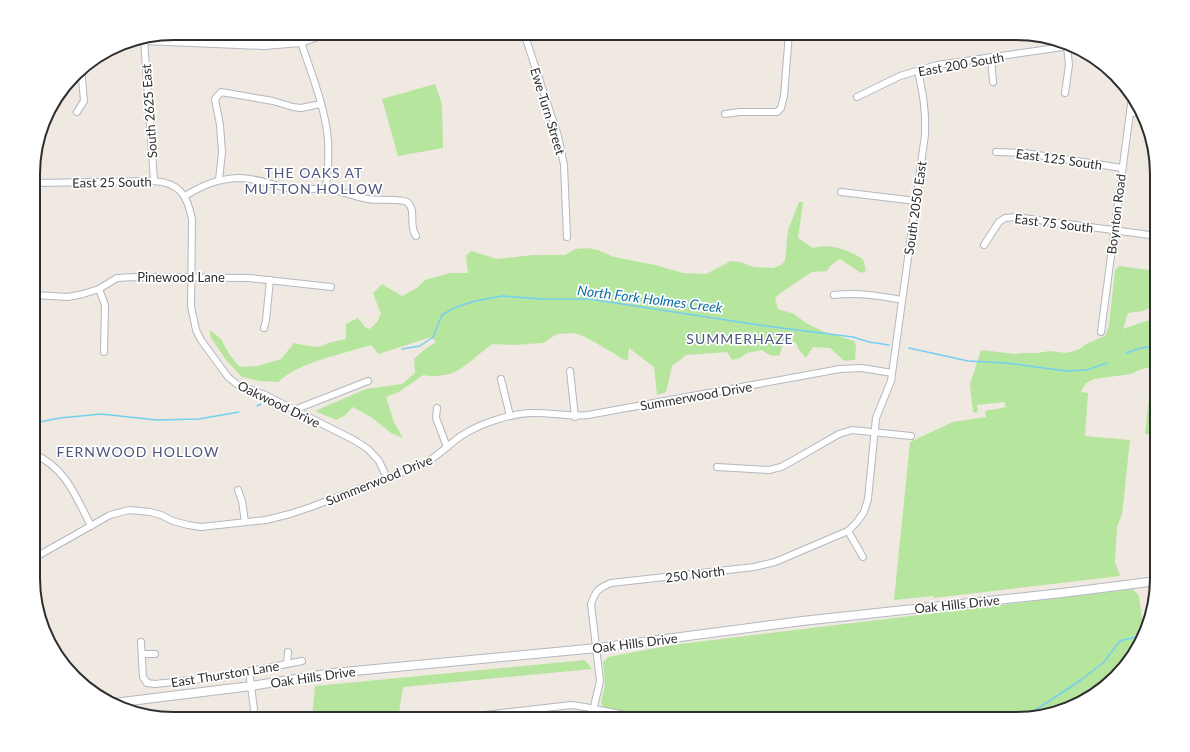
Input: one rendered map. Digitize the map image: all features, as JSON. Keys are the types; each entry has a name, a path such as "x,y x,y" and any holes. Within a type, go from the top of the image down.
{"main road":[{"path":"162,41 264,45 301,42 306,40"},
{"name":"Oak Hills Drive","path":"124,702 251,686 333,673 597,648 802,621 1055,594 1150,582"}],"street":[{"name":"Ewe Turn Street","path":"526,40 558,136 564,165 567,237"},
{"path":"725,114 740,112 777,112 781,108 784,96 788,40"},
{"path":"301,42 321,104 328,139 326,189"},
{"name":"South 2625 East","path":"144,44 154,181"},
{"name":"East 200 South","path":"857,97 900,76 937,65 1058,47"},
{"path":"1065,93 1069,65 1068,51"},
{"path":"991,57 993,82"},
{"name":"South 2050 East","path":"848,531 864,512 868,499 876,418 888,390 892,373 925,135 926,115 924,96 918,71"},
{"path":"77,112 84,101 82,77"},
{"path":"219,180 222,152 216,99 221,92 273,101 293,108 321,104"},
{"name":"Boynton Road","path":"1101,332 1131,105"},
{"path":"1130,112 1135,113"},
{"name":"East 125 South","path":"996,152 1025,154 1122,168"},
{"path":"184,196 200,186 219,180 240,178 255,179 306,190 326,189 367,199 405,201 410,205 412,212 412,228 416,236"},
{"name":"East 25 South","path":"40,183 165,182 176,187 184,196"},
{"path":"841,192 916,201"},
{"name":"Oakwood Drive","path":"184,196 189,205 192,219 191,306 196,330 201,340 228,378 238,385 263,394 354,440 368,449 379,461 387,478"},
{"name":"East 75 South","path":"984,245 999,222 1005,218 1016,217 1114,231"},
{"path":"1114,231 1150,235"},
{"name":"Pinewood Lane","path":"40,295 68,297 99,289 117,278 135,277 249,278 331,287"},
{"path":"264,328 270,280"},
{"path":"99,289 105,305 104,352"},
{"path":"834,295 864,294 902,300"},
{"name":"Summerwood Drive","path":"40,555 110,515 129,510 150,512 188,525 201,527 266,520 290,514 424,464 435,458 462,435 484,425 510,416 530,413 576,417 840,369 862,368 892,373"},
{"path":"570,371 576,417"},
{"path":"501,379 510,416"},
{"path":"294,410 368,380"},
{"path":"437,408 436,418 447,447"},
{"path":"717,467 769,470 780,467 839,434 852,430 911,436"},
{"path":"40,458 56,467 69,482 91,526"},
{"path":"238,490 242,500 244,522"},
{"path":"848,531 863,557"},
{"name":"250 North","path":"597,648 591,604 594,595 601,587 611,583 754,567 775,562 848,531"},
{"path":"141,642 142,654 155,654"},
{"path":"592,712 600,681 597,648"},
{"path":"287,664 288,652"},
{"name":"East Thurston Lane","path":"142,654 143,677 147,683 155,684 220,677 302,661"},
{"path":"249,671 254,712"},
{"path":"510,712 571,705 593,708 607,712"}],"green space":[{"path":"435,84 442,104 443,148 398,156 382,99"},
{"path":"799,202 803,202 798,238 813,248 826,246 839,248 851,253 863,259 866,271 861,273 840,259 830,266 827,271 812,272 780,293 775,298 778,309 794,314 806,323 822,331 854,341 856,345 855,360 844,361 830,348 813,347 806,358 799,350 795,342 782,346 780,355 777,356 771,355 762,350 747,353 740,358 732,360 727,352 686,355 672,366 666,392 657,395 654,367 629,348 628,360 622,359 585,337 574,333 557,334 543,343 513,345 493,344 459,370 443,375 423,375 399,392 386,397 394,422 403,438 391,433 371,417 353,407 344,416 336,420 315,411 366,389 402,384 415,373 414,359 436,342 431,337 379,354 371,345 335,355 297,369 278,382 259,381 242,377 226,360 210,336 210,330 221,339 229,354 240,367 258,366 281,359 294,343 319,347 328,343 346,339 346,324 358,318 365,327 370,329 377,322 381,314 373,293 382,284 402,296 417,288 425,280 450,273 468,273 466,256 471,251 497,259 533,255 565,255 575,249 588,248 598,250 614,257 655,265 683,273 706,274 731,261 740,262 754,267 773,268 781,265 785,261 788,230"},
{"path":"1119,266 1150,270 1150,308 1143,311 1128,313 1123,329 1150,320 1150,367 1131,374 1094,379 1085,384 1081,392 1088,393 1085,436 1130,440 1122,515 1117,527 1115,562 1120,576 934,598 934,596 894,600 910,442 953,422 986,417 985,411 1006,407 1004,402 977,405 978,411 976,413 973,412 970,384 981,350 1015,354 1050,351 1066,353 1078,350 1088,343 1105,336 1109,325 1115,270"},
{"path":"1150,388 1150,434 1145,434"},
{"path":"1133,589 1139,596 1142,622 1136,637 1117,666 1097,684 1083,694 1067,702 1024,712 622,712 603,707 601,702 605,685 603,662 608,657 672,645"},
{"path":"585,660 592,669 403,687 399,712 313,712 315,686"}],"waterway":[{"name":"North Fork Holmes Creek","path":"402,349 420,346 433,337 442,315 456,307 475,301 502,296 541,299 589,299 759,325 853,337 869,342 889,345"},
{"name":"North Fork Holmes Creek","path":"1126,353 1150,347"},
{"name":"North Fork Holmes Creek","path":"909,348 968,361 1006,363 1066,371 1087,370 1107,363"},
{"name":"North Fork Holmes Creek","path":"257,406 261,404"},
{"name":"North Fork Holmes Creek","path":"40,422 60,418 101,414 157,420 199,419 239,412"},
{"name":"North Fork Holmes Creek","path":"1035,710 1081,680 1104,662 1119,642 1136,637"}],"district":[{"name":"THE OAKS AT MUTTON HOLLOW","path":"314,182"},
{"name":"SUMMERHAZE","path":"740,339"},
{"name":"FERNWOOD HOLLOW","path":"138,452"}]}
